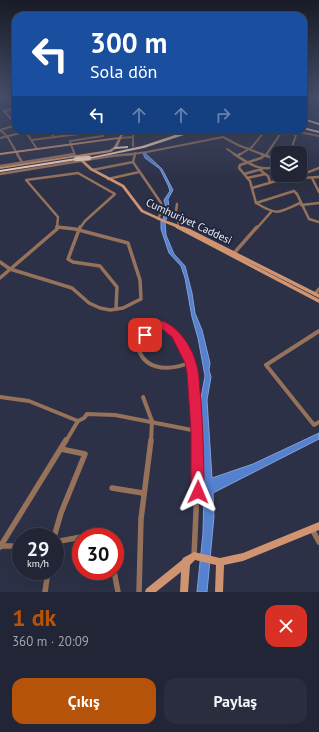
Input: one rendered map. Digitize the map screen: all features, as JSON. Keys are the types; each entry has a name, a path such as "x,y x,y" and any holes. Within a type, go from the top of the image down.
{"highway":[{"path":"307,129 319,131"},
{"path":"160,140 174,134"},
{"path":"89,157 143,145 177,134"},
{"path":"172,138 183,134"},
{"path":"0,170 75,157 89,157 133,150 186,134"},
{"path":"114,149 133,150 143,145"}],"street":[{"path":"0,130 12,126"},
{"path":"0,130 7,136 22,162"},
{"path":"0,138 13,134"},
{"path":"28,134 37,149"},
{"path":"32,140 75,134"},
{"path":"102,134 103,138"},
{"path":"0,170 22,162 75,157 114,149 122,134"},
{"path":"133,134 133,162 161,203 162,210 158,218"},
{"path":"238,155 249,149 262,134"},
{"path":"280,134 266,155 240,165 240,168 252,188 256,203 270,212 277,213 301,204 319,203"},
{"path":"292,146 296,135 294,134"},
{"path":"307,134 319,136"},
{"path":"68,135 75,157"},
{"path":"0,154 103,138 133,137"},
{"path":"0,170 41,167 83,161 133,150 147,152 220,137 271,157"},
{"path":"227,149 260,169 268,176 270,182 252,188"},
{"path":"111,156 133,150"},
{"name":"Cumhuriyet Caddesi","path":"75,157 83,161 92,170 123,186 141,210 169,223 179,225 235,252 317,295"},
{"path":"92,170 133,162"},
{"path":"312,167 318,168"},
{"path":"307,173 318,168"},
{"path":"244,174 260,169 271,169"},
{"path":"108,178 139,172"},
{"path":"0,278 57,227 58,217 26,180 78,173 115,194 85,221 78,230 68,259 73,262 100,266 117,287 116,309"},
{"path":"247,178 265,174"},
{"path":"307,178 319,177"},
{"path":"312,178 319,192"},
{"path":"256,203 292,191 297,194 309,219 319,222"},
{"path":"177,204 176,211 179,225"},
{"path":"235,252 270,212"},
{"path":"169,223 319,301"},
{"path":"0,262 10,269 72,288 94,306 110,310 134,303 141,299 142,296 128,243 78,230 57,227"},
{"path":"317,295 319,289"},
{"path":"191,362 175,366 155,367 148,364 139,354 137,341 151,330 162,325 176,334 191,362 197,431 198,467 194,556"},
{"path":"318,332 266,365 314,425 319,422"},
{"path":"0,397 29,401 78,422"},
{"path":"139,592 138,545 143,493 151,451 152,422 143,402 143,397"},
{"path":"0,547 78,422 87,414 100,413 152,422 182,430 197,431"},
{"path":"57,528 61,513 85,454 61,449"},
{"path":"112,488 143,493"},
{"path":"149,592 194,556 217,561 243,557 316,528 319,542"},
{"path":"0,547 12,546"},
{"path":"184,592 186,561"},
{"path":"217,561 219,592"},
{"path":"45,592 47,580"},
{"path":"116,580 118,592"}],"water":[{"path":"143,153 145,153 162,169 173,190 168,199 169,208 166,220 163,219 166,208 164,200 170,191 168,185 160,169 145,158"},
{"path":"161,221 165,222 166,235 174,254 185,266 192,293 195,313 202,330 210,363 209,370 211,377 207,400 212,478 253,464 319,433 319,439 213,493 214,516 207,592 197,592 203,533 204,491 201,398 205,376 185,278 181,266 169,253 161,229"}],"route":[{"path":"145,335 151,330 162,325 168,328 176,334 191,362 197,431 198,492"}]}
